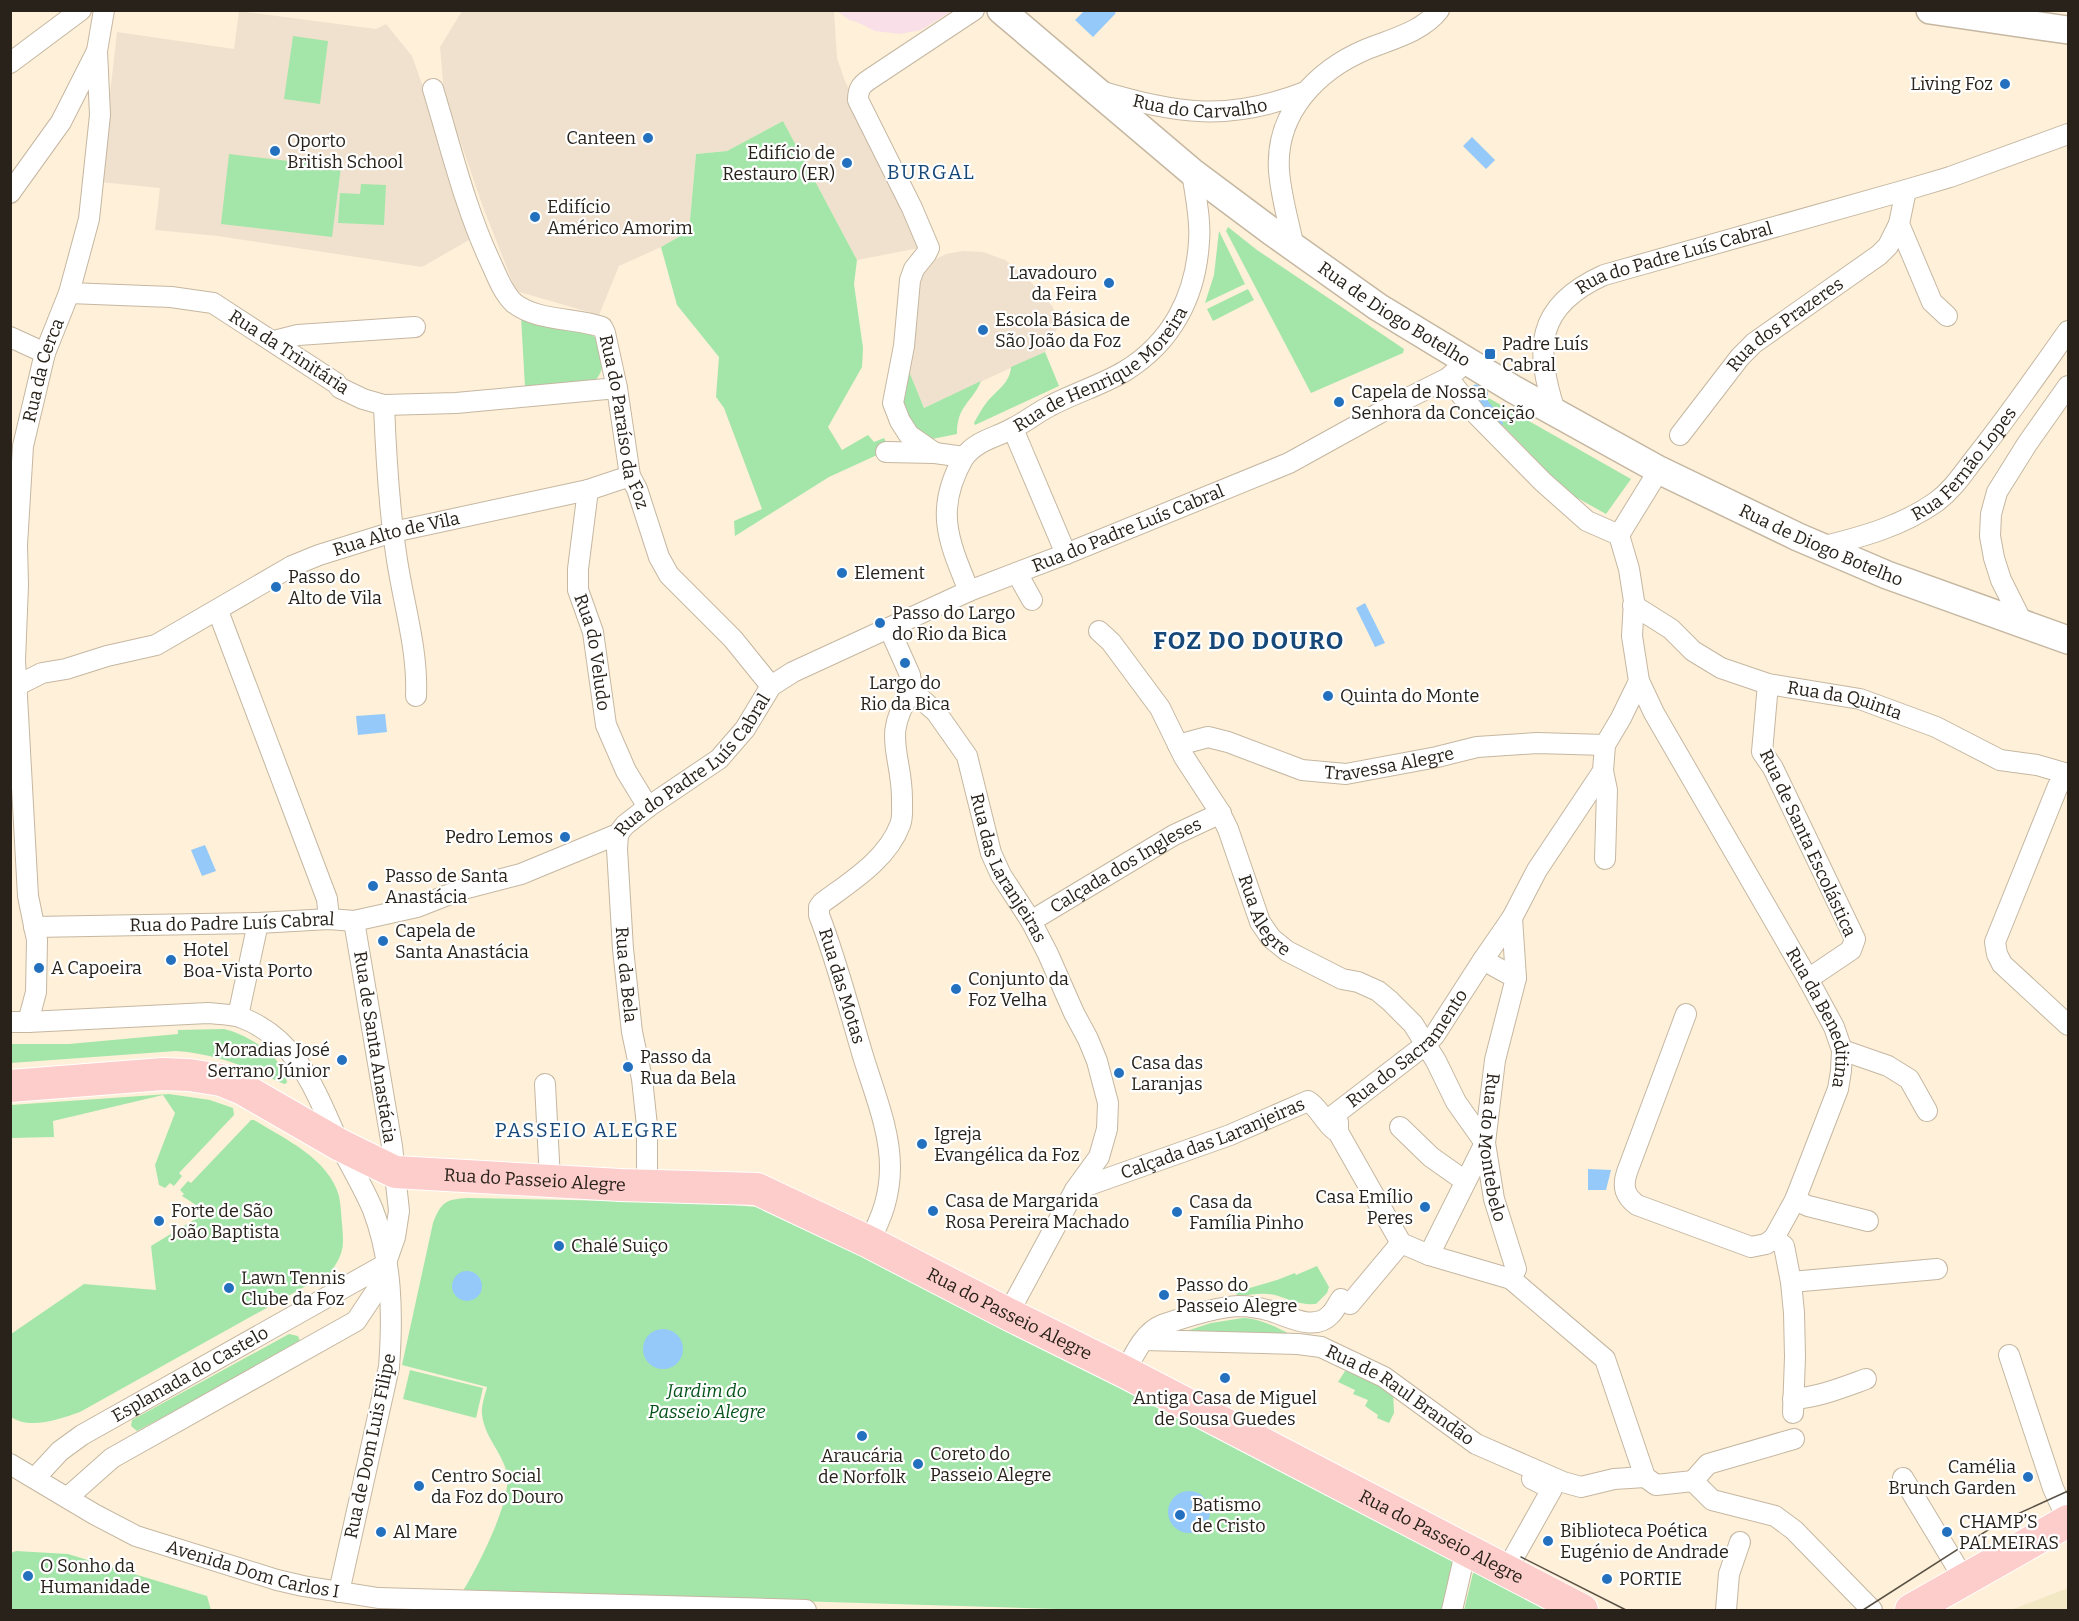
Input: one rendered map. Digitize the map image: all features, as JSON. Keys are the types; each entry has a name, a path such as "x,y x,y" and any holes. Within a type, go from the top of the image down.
{"main road":[{"name":"Rua de Diogo Botelho","path":"1001,10 1192,172 1378,307 1457,370 1556,414 1726,504 1821,547 1887,575 2068,639"},
{"path":"1930,10 2068,30"},
{"path":"10,1086 163,1074 221,1080 260,1098 340,1145 395,1172"},
{"name":"Rua do Passeio Alegre","path":"395,1172 620,1185 757,1189 869,1242 1125,1372 1582,1611"},
{"path":"1911,1611 2068,1521"}],"street":[{"path":"10,63 81,10"},
{"name":"Rua da Cerca","path":"20,1022 36,992 37,940 34,927 19,896 13,688 14,544 23,446 45,353 69,293 89,219 100,115 97,51 104,10"},
{"path":"935,453 909,435 892,403 904,346 910,280 914,269 929,248 912,208 858,100 861,86 974,10"},
{"name":"Rua do Carvalho","path":"1294,248 1279,172 1279,154 1289,116 1305,92 1325,73 1344,60 1413,31 1435,16 1439,10"},
{"path":"10,193 61,122 97,51"},
{"name":"Rua do Paraíso da Foz","path":"434,89 466,200 485,250 506,292 515,303 529,310 548,316 590,322 602,327 606,333 617,388 630,476 637,489 659,557 669,575 733,639 771,686"},
{"name":"Rua do Carvalho","path":"1093,89 1170,109 1203,112 1243,110 1266,106 1305,92"},
{"name":"Rua do Padre Luís Cabral","path":"1556,414 1543,369 1545,330 1557,308 1582,284 1615,271 1950,177 2068,134"},
{"name":"Rua de Henrique Moreira","path":"964,457 970,449 986,439 1013,429 1048,407 1123,372 1150,354 1170,330 1181,314 1189,291 1200,240 1192,172"},
{"path":"1906,190 1899,224 1932,302 1947,316"},
{"name":"Rua dos Prazeres","path":"1680,435 1740,357 1754,343 1879,255 1888,246 1899,224"},
{"name":"Rua da Trinitária","path":"69,293 171,297 213,303 274,341 340,388 363,399 384,405 456,403 617,388"},
{"path":"274,341 298,335 415,327"},
{"name":"Rua Fernão Lopes","path":"1821,547 1882,530 1905,520 1922,511 1950,490 2001,426 2068,331"},
{"path":"10,337 45,353"},
{"path":"1457,370 1477,415 1543,482 1587,521 1619,535"},
{"name":"Rua do Padre Luís Cabral","path":"34,927 258,923 329,919 354,921 417,907 463,889 521,874 618,834 625,825 648,807 719,759 745,729 771,686 793,672 969,591 1289,463 1457,370"},
{"name":"Rua Fernão Lopes","path":"2023,624 2001,580 1994,558 1990,536 1991,514 1997,492 2068,386"},
{"path":"384,405 393,531 399,572 408,609 417,676 416,696"},
{"path":"1013,429 1066,554"},
{"path":"886,452 935,453 964,457 953,479 946,517 952,550 969,591"},
{"path":"1605,859 1607,790 1603,771 1605,745 1622,718 1639,681 1632,636 1633,605 1629,569 1619,535 1659,470"},
{"name":"Rua Alto de Vila","path":"13,688 42,673 66,669 107,656 156,645 292,566 393,531 588,490 630,476"},
{"name":"Rua do Veludo","path":"588,490 580,548 578,590 593,632 606,725 626,771 648,807"},
{"path":"1017,573 1032,600"},
{"name":"Rua da Quinta","path":"1633,605 1671,629 1694,651 1721,668 1768,684 1860,699 1936,727 2000,760 2037,765 2068,775"},
{"path":"218,611 327,899 329,919"},
{"path":"889,628 910,675 912,691"},
{"name":"Rua Alegre","path":"1099,631 1111,642 1160,708 1193,773 1221,813 1260,922 1271,938 1287,951 1342,979 1358,982 1378,991 1408,1018 1436,1061 1456,1102 1485,1143"},
{"name":"Rua da Beneditina","path":"1639,681 1660,723 1808,979 1834,1027 1842,1050 1838,1089 1795,1200 1774,1238"},
{"name":"Rua de Santa Escolástica","path":"1768,684 1762,752 1773,768 1855,939 1851,950 1808,979"},
{"name":"Rua das Laranjeiras","path":"912,691 936,712 963,749 971,766 991,854 1001,875 1031,921 1088,1039 1108,1103 1109,1116 1099,1157 1076,1190 1008,1314"},
{"name":"Rua das Motas","path":"869,1242 888,1198 889,1151 843,981 819,915 819,907 880,855 892,841 902,822 902,796 894,732 901,707 912,691"},
{"name":"Travessa Alegre","path":"1178,745 1208,737 1228,742 1302,770 1346,774 1477,747 1538,743 1605,745"},
{"path":"1516,978 1483,960 1512,918 1537,870 1603,771"},
{"path":"2068,775 2058,786 1995,942 2002,964 2068,1025"},
{"name":"Calçada dos Ingleses","path":"1031,921 1174,835 1221,813"},
{"name":"Rua da Bela","path":"618,834 623,949 632,1032 644,1093 647,1126 647,1185"},
{"name":"Rua do Montebelo","path":"1510,1279 1516,1269 1494,1199 1485,1143 1495,1060 1516,978 1512,918"},
{"name":"Rua de Santa Anastácia","path":"354,921 395,1172"},
{"path":"238,1016 258,923"},
{"name":"Rua do Sacramento","path":"1338,1132 1338,1122 1334,1115 1425,1046 1434,1036 1483,960"},
{"path":"20,1022 208,1013 238,1016 273,1034 295,1057 324,1110 372,1208 386,1264"},
{"path":"1686,1014 1627,1172 1625,1192 1637,1205 1750,1247 1766,1244 1774,1238 1784,1246 1791,1282 1795,1355 1793,1406 1866,1379"},
{"path":"1842,1050 1888,1066 1909,1079 1927,1111"},
{"path":"545,1084 550,1180"},
{"name":"Calçada das Laranjeiras","path":"1076,1190 1230,1135 1308,1101 1313,1104 1319,1114 1329,1121 1333,1130 1338,1132"},
{"path":"1400,1127 1431,1157 1465,1181"},
{"path":"1338,1132 1401,1243 1429,1255 1510,1279 1605,1359 1645,1477"},
{"path":"1429,1255 1485,1143"},
{"name":"Esplanada do Castelo","path":"68,1497 112,1458 356,1321 376,1291 395,1237 399,1211 395,1172"},
{"path":"1795,1200 1808,1206 1868,1221"},
{"path":"1125,1372 1135,1352 1157,1327 1226,1308 1253,1307 1305,1323 1321,1321 1331,1315 1401,1243"},
{"name":"Esplanada do Castelo","path":"34,1478 60,1451 82,1435 386,1264"},
{"name":"Rua de Dom Luis Filipe","path":"339,1592 389,1367 392,1293 386,1264"},
{"path":"1791,1282 1937,1269"},
{"name":"Rua de Raul Brandão","path":"1144,1340 1298,1344 1321,1347 1384,1377 1476,1444 1563,1482 1581,1487 1614,1479 1645,1477 1656,1485 1693,1481"},
{"path":"2009,1355 2053,1488 2068,1521"},
{"path":"1794,1439 1708,1464 1693,1481 1713,1500 1775,1516 1794,1530 1872,1611"},
{"name":"Avenida Dom Carlos I","path":"10,1464 136,1536 277,1580 339,1592 378,1598 806,1611"},
{"path":"1506,1571 1552,1489 1522,1473"},
{"path":"1903,1478 1964,1580"},
{"path":"1726,1611 1729,1574 1740,1542"},
{"path":"1452,1611 1466,1549"}],"shaded area":[{"name":"Oporto British School","path":"239,11 376,29 386,24 412,56 476,236 422,267 218,236 155,230 160,188 100,182 117,32 234,49"},
{"path":"462,11 834,11 837,58 845,81 924,242 919,248 857,260 783,121 727,151 696,154 689,231 619,266 599,315 516,291 483,207 444,94 440,47"},
{"path":"837,11 952,11 921,30 900,34 875,31 849,20"},
{"name":"Escola Básica de São João da Foz","path":"963,251 983,252 1005,260 1026,277 1053,307 1058,327 1045,352 924,408 906,364 914,276 924,265 946,254"}],"green space":[{"path":"293,36 328,41 320,104 284,99"},
{"path":"783,121 857,260 854,284 863,348 862,367 828,427 842,450 868,435 874,442 884,438 887,444 877,455 829,477 735,536 734,521 762,509 724,408 716,397 719,357 677,305 661,247 689,231 696,154 727,151"},
{"path":"229,154 341,167 332,237 221,224"},
{"path":"361,184 386,185 384,225 338,223 340,193 360,194"},
{"path":"1228,227 1257,250 1404,349 1403,353 1311,393 1226,231"},
{"path":"1219,231 1245,284 1205,303 1214,275"},
{"path":"1248,289 1254,300 1213,321 1207,309"},
{"path":"521,317 585,331 598,339 602,367 594,382 525,387"},
{"path":"1045,352 1059,386 975,425 985,404 1006,382 1011,367"},
{"path":"906,364 924,408 981,381 962,410 957,434 932,439 920,431 904,414 899,400"},
{"path":"1464,384 1631,479 1606,514 1572,495 1562,486"},
{"path":"224,1029 254,1041 263,1048 280,1064 287,1083 284,1084 219,1058 176,1051 11,1063 11,1044 69,1044 178,1034 178,1030"},
{"path":"169,1094 210,1100 233,1108 234,1115 179,1173 182,1176 174,1186 170,1183 165,1188 159,1185 155,1165 175,1113 163,1095 53,1121 54,1137 11,1138 11,1105"},
{"name":"Lawn Tennis Clube da Foz","path":"251,1120 304,1151 326,1171 334,1183 340,1199 343,1244 341,1255 331,1272 80,1412 36,1423 27,1423 11,1417 11,1334 84,1284 156,1290 151,1246 207,1212 182,1196 184,1194 180,1190 188,1181 191,1183"},
{"name":"Jardim do Passeio Alegre","path":"454,1199 713,1203 756,1207 783,1215 1460,1563 1447,1610 1094,1610 463,1591 492,1534 507,1486 505,1466 483,1422 482,1408 487,1387 402,1365 433,1223 445,1203"},
{"path":"1317,1266 1329,1287 1327,1293 1316,1304 1300,1303 1270,1294 1237,1296 1236,1292 1295,1273 1296,1275"},
{"path":"1243,1318 1274,1326 1292,1335 1177,1334 1211,1323"},
{"path":"289,1334 298,1336 300,1341 297,1346 137,1431 131,1426 132,1420"},
{"path":"1347,1368 1393,1391 1394,1413 1389,1423 1377,1418 1378,1415 1365,1406 1368,1400 1353,1394 1355,1390 1338,1382"},
{"path":"410,1370 483,1388 476,1418 403,1399"},
{"path":"16,1551 68,1554 207,1596 211,1610 11,1610 11,1553"},
{"path":"1474,1569 1561,1610 1464,1610"}],"sand":[{"path":"2068,1588 2068,1610 2011,1610"}],"water":[{"path":"1084,11 1113,11 1116,13 1093,37 1075,20"},
{"path":"1472,137 1495,160 1486,169 1463,146"},
{"path":"1365,603 1385,643 1375,647 1356,608"},
{"path":"385,714 387,732 358,735 356,716"},
{"path":"205,845 216,871 202,876 191,850"},
{"path":"1588,1169 1611,1170 1606,1190 1588,1190"},
{"path":"467,1271 478,1275 482,1286 478,1297 467,1301 456,1297 452,1286 456,1275"},
{"path":"663,1329 671,1330 677,1335 682,1341 682,1357 677,1363 671,1368 663,1369 655,1368 649,1363 644,1357 643,1349 644,1341 649,1335 655,1330"},
{"path":"1189,1491 1197,1492 1204,1497 1209,1504 1209,1520 1204,1527 1197,1532 1189,1533 1181,1532 1174,1527 1169,1520 1168,1512 1169,1504 1174,1497 1181,1492"}],"waterway":[{"path":"1478,394 1478,405 1493,422"}],"tram line":[{"path":"1863,1610 2002,1521 2068,1491"},
{"path":"1521,1557 1626,1610"}],"place":[{"name":"Living Foz","path":"2005,84"},
{"name":"Canteen","path":"648,138"},
{"name":"Oporto British School","path":"275,151"},
{"name":"Edifício de Restauro (ER)","path":"847,163"},
{"name":"Edifício Américo Amorim","path":"535,217"},
{"name":"Lavadouro da Feira","path":"1109,283"},
{"name":"Escola Básica de São João da Foz","path":"983,330"},
{"name":"Padre Luís Cabral","path":"1490,354"},
{"name":"Capela de Nossa Senhora da Conceição","path":"1339,402"},
{"name":"Element","path":"842,573"},
{"name":"Passo do Alto de Vila","path":"276,587"},
{"name":"Passo do Largo do Rio da Bica","path":"880,623"},
{"name":"Largo do Rio da Bica","path":"905,663"},
{"name":"Quinta do Monte","path":"1328,696"},
{"name":"Pedro Lemos","path":"565,837"},
{"name":"Passo de Santa Anastácia","path":"373,886"},
{"name":"Capela de Santa Anastácia","path":"383,941"},
{"name":"Hotel Boa-Vista Porto","path":"171,960"},
{"name":"A Capoeira","path":"39,968"},
{"name":"Conjunto da Foz Velha","path":"956,989"},
{"name":"Moradias José Serrano Júnior","path":"342,1060"},
{"name":"Passo da Rua da Bela","path":"628,1067"},
{"name":"Casa das Laranjas","path":"1119,1073"},
{"name":"Igreja Evangélica da Foz","path":"922,1144"},
{"name":"Casa Emílio Peres","path":"1425,1207"},
{"name":"Casa de Margarida Rosa Pereira Machado","path":"933,1211"},
{"name":"Casa da Família Pinho","path":"1177,1212"},
{"name":"Forte de São João Baptista","path":"159,1221"},
{"name":"Chalé Suiço","path":"559,1246"},
{"name":"Lawn Tennis Clube da Foz","path":"229,1288"},
{"name":"Passo do Passeio Alegre","path":"1164,1295"},
{"name":"Antiga Casa de Miguel de Sousa Guedes","path":"1225,1378"},
{"name":"Araucária de Norfolk","path":"862,1436"},
{"name":"Coreto do Passeio Alegre","path":"918,1464"},
{"name":"Camélia Brunch Garden","path":"2028,1477"},
{"name":"Centro Social da Foz do Douro","path":"419,1486"},
{"name":"Batismo de Cristo","path":"1180,1515"},
{"name":"Al Mare","path":"381,1532"},
{"name":"CHAMP’S PALMEIRAS","path":"1947,1532"},
{"name":"Biblioteca Poética Eugénio de Andrade","path":"1548,1541"},
{"name":"O Sonho da Humanidade","path":"28,1576"},
{"name":"PORTIE","path":"1607,1579"}],"district":[{"name":"BURGAL","path":"931,172"},
{"name":"FOZ DO DOURO","path":"1249,641"},
{"name":"PASSEIO ALEGRE","path":"587,1130"}]}
